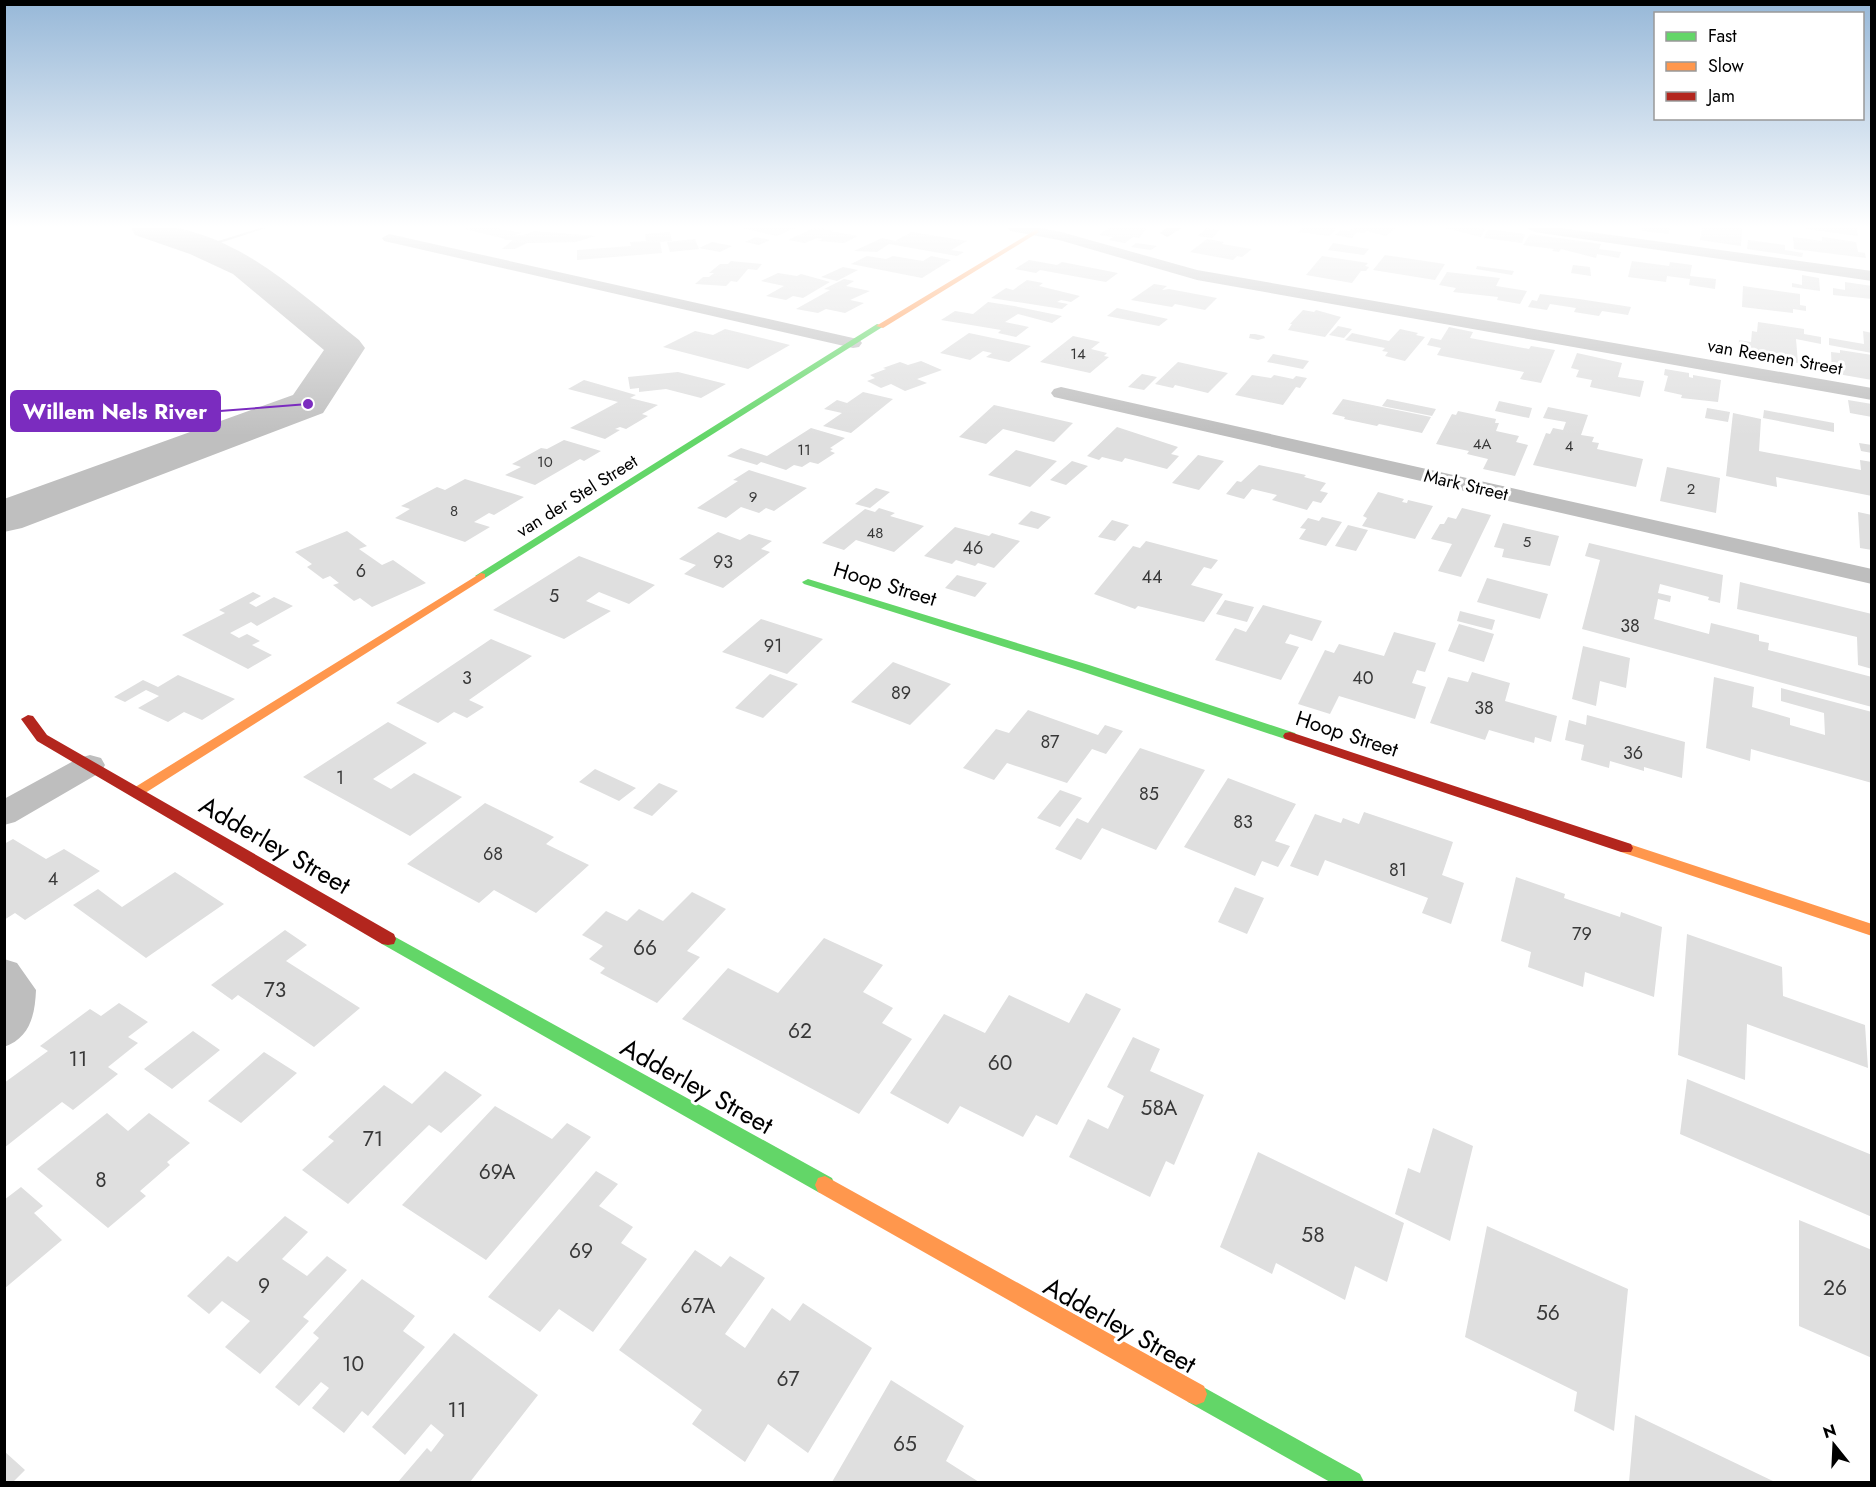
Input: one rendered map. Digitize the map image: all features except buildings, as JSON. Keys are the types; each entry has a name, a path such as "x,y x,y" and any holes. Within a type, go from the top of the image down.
{"street":[{"path":"651,297 853,343"},
{"name":"van der Stel Street","path":"137,792 928,297"},
{"name":"van Reenen Street","path":"1324,297 1872,394"},
{"name":"Mark Street","path":"1061,393 1872,577"},
{"name":"Hoop Street","path":"808,582 1084,668 1872,930"},
{"name":"Adderley Street","path":"28,719 42,738 476,989 1352,1482"},
{"path":"4,814 90,765"}],"waterway":[{"path":"4,517 308,404 345,348 283,297"}],"traffic: fast":[{"path":"481,576 880,326"},
{"path":"808,582 1085,668 1290,736"},
{"path":"388,939 825,1185"},
{"path":"1196,1394 1352,1482"}],"traffic: slow":[{"path":"880,326 927,297"},
{"path":"137,792 481,576"},
{"path":"1626,848 1872,930"},
{"path":"825,1185 1196,1394"}],"traffic: jam":[{"path":"28,719 42,738 388,939"},
{"path":"1290,736 1626,848"}],"place":[{"name":"Willem Nels River","path":"308,404"}]}
